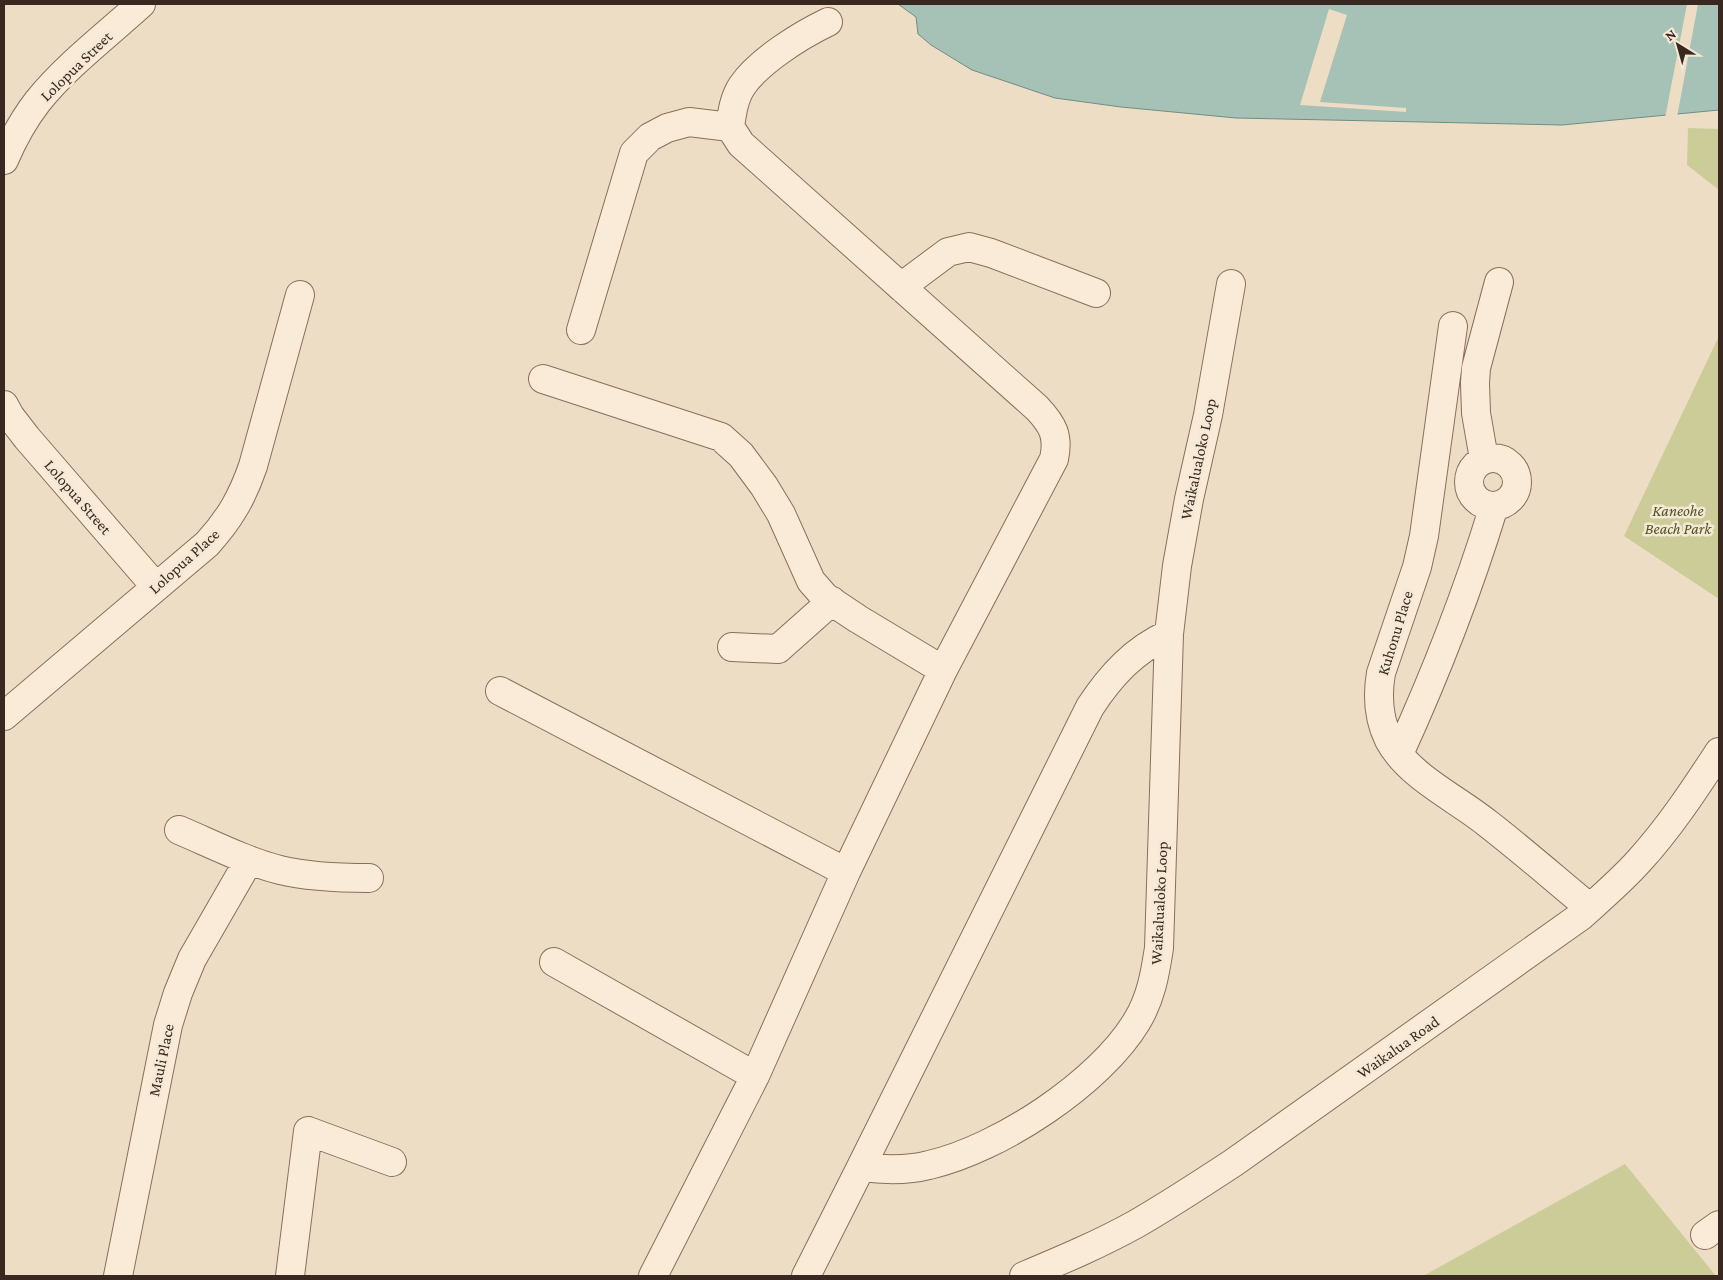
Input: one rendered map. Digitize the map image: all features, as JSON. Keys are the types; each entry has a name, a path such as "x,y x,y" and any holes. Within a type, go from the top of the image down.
{"street":[{"name":"Lolopua Street","path":"4,160 20,128 38,101 54,83 141,4"},
{"path":"653,1276 755,1076 846,872 943,670 1054,459 1057,445 1054,430 1037,408 741,144 730,127 734,106 741,87 753,73 765,62 810,31 828,22"},
{"path":"581,330 634,154 650,137 667,128 689,122 730,127"},
{"path":"901,287 948,252 969,247 991,253 1096,292"},
{"path":"1398,754 1431,683 1460,610 1478,560 1494,506 1503,504 1511,498 1516,490 1518,481 1516,472 1510,464 1502,459 1493,457 1484,459 1476,413 1476,368 1499,282"},
{"name":"Waikalualoko Loop","path":"861,1167 888,1170 908,1169 948,1160 999,1137 1030,1120 1083,1082 1124,1040 1138,1020 1149,997 1155,973 1158,948 1169,634 1186,518 1208,415 1231,284"},
{"name":"Lolopua Place","path":"4,716 206,544 234,510 245,489 300,295"},
{"name":"Kuhonu Place","path":"1453,326 1424,536 1417,567 1381,673 1378,690 1382,723 1398,754 1412,767 1488,824 1590,908"},
{"path":"543,379 721,437 741,455 764,486 781,514 811,581 825,597 943,670"},
{"name":"Lolopua Street","path":"4,404 10,416 27,438 156,587"},
{"path":"732,647 778,649 832,601"},
{"path":"806,1276 1090,707 1116,672 1133,655 1169,634"},
{"path":"500,691 846,872"},
{"name":"Waikalua Road","path":"1024,1276 1091,1247 1134,1225 1185,1195 1547,942 1590,908 1640,860 1689,799 1719,752"},
{"path":"179,830 249,860 280,870 311,876 369,878"},
{"name":"Mauli Place","path":"118,1276 161,1057 178,993 192,959 249,860"},
{"path":"554,962 755,1076"},
{"path":"290,1276 308,1131 392,1162"}],"green space":[{"path":"1688,128 1719,129 1719,190 1687,165"},
{"name":"Kaneohe Beach Park","path":"1719,336 1719,599 1624,536"},
{"path":"1625,1164 1716,1276 1423,1276"}],"shaded area":[{"path":"898,4 1719,4 1719,110 1562,125 1236,118 1121,107 1055,98 972,70 931,45 918,34 916,17"}],"pier":[{"path":"1687,4 1698,4 1677,117 1665,118"},
{"path":"1329,9 1347,15 1320,102 1406,108 1406,112 1300,105"}]}
